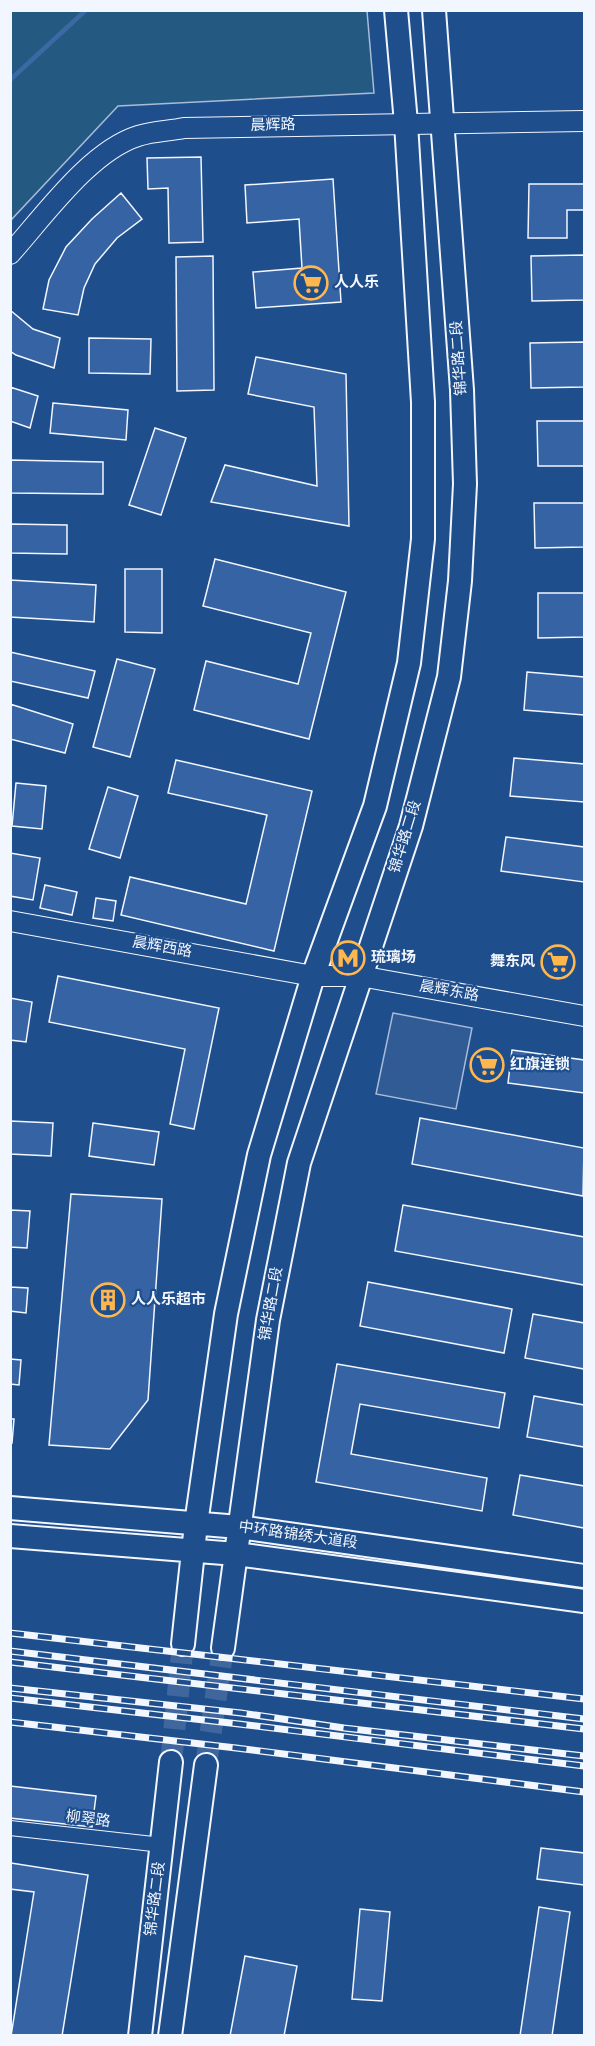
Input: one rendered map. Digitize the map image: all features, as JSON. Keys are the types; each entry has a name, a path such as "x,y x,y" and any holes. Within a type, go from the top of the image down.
{"main road":[{"path":"183,1644 196,1524 226,1314 259,1155 313,976 375,806 409,663 423,539 423,402 406,123 396,10"},
{"name":"锦华路二段","path":"223,1648 268,1320 299,1163 411,826 449,677 460,581 465,484 462,390 434,10"},
{"name":"中环路锦绣大道段","path":"10,1508 239,1527 585,1576"},
{"name":"中环路锦绣大道段","path":"10,1536 236,1554 585,1601"},
{"name":"锦华路二段","path":"140,2036 171,1762"},
{"name":"锦华路二段","path":"170,2036 206,1765"}],"street":[{"name":"晨辉路","path":"10,254 77,179 106,151 139,136 184,128 585,121"},
{"name":"晨辉西路","path":"10,921 313,976"},
{"name":"晨辉东路","path":"313,976 360,976 585,1016"},
{"name":"柳翠路","path":"10,1828 162,1845"}],"shaded area":[{"path":"11,10 367,11 374,93 118,106 11,220"},
{"path":"393,1013 472,1028 456,1109 376,1094"}],"building":[{"path":"201,157 203,242 169,243 168,188 148,189 147,158"},
{"path":"333,179 341,302 256,308 253,272 302,268 299,219 247,223 245,185"},
{"path":"529,184 584,184 584,210 567,210 567,238 528,238"},
{"path":"121,193 142,219 117,238 95,264 84,288 78,315 43,309 49,280 66,247"},
{"path":"584,255 584,300 532,301 531,256"},
{"path":"213,256 214,390 177,391 176,257"},
{"path":"10,310 33,329 60,338 54,368 10,351"},
{"path":"89,338 151,339 150,374 89,373"},
{"path":"584,342 584,387 531,388 530,343"},
{"path":"256,357 346,374 349,526 211,502 225,465 317,486 314,407 248,394"},
{"path":"10,387 38,396 30,428 10,421"},
{"path":"53,403 128,410 126,440 50,433"},
{"path":"537,421 584,421 584,466 538,466"},
{"path":"155,428 186,438 161,515 129,505"},
{"path":"10,460 103,462 103,494 10,493"},
{"path":"534,503 584,503 584,547 535,548"},
{"path":"10,524 67,525 67,554 10,553"},
{"path":"215,559 346,592 309,739 194,710 206,661 298,684 311,633 203,606"},
{"path":"125,569 162,569 162,633 125,632"},
{"path":"10,580 96,585 94,622 10,617"},
{"path":"538,593 584,593 584,637 538,638"},
{"path":"10,652 95,671 88,698 10,681"},
{"path":"117,659 155,669 130,757 93,747"},
{"path":"527,672 584,677 584,715 524,710"},
{"path":"10,704 73,724 65,753 10,739"},
{"path":"514,758 584,764 584,802 510,796"},
{"path":"176,760 312,791 274,951 121,915 130,877 246,904 267,815 168,793"},
{"path":"16,783 46,786 42,829 12,826"},
{"path":"108,787 138,796 120,858 89,849"},
{"path":"506,837 584,847 584,882 501,871"},
{"path":"10,853 40,858 33,900 10,896"},
{"path":"45,885 77,892 72,915 40,908"},
{"path":"96,898 116,901 113,921 93,918"},
{"path":"58,976 219,1008 194,1129 170,1124 185,1049 49,1022"},
{"path":"10,998 32,1002 26,1042 10,1040"},
{"path":"512,1050 584,1060 584,1093 508,1083"},
{"path":"420,1118 584,1148 583,1196 412,1164"},
{"path":"10,1121 53,1123 51,1156 10,1154"},
{"path":"93,1123 159,1132 154,1165 89,1156"},
{"name":"人人乐超市","path":"71,1194 162,1199 148,1400 110,1449 49,1445"},
{"path":"403,1205 584,1237 584,1285 395,1251"},
{"path":"10,1210 30,1211 27,1248 10,1247"},
{"path":"368,1282 512,1309 504,1353 360,1326"},
{"path":"10,1287 28,1288 26,1313 10,1311"},
{"path":"533,1314 584,1323 584,1369 525,1358"},
{"path":"10,1359 21,1360 19,1385 10,1384"},
{"path":"337,1364 505,1393 499,1428 360,1404 351,1454 487,1478 482,1511 316,1482"},
{"path":"534,1396 584,1405 584,1447 527,1437"},
{"path":"10,1419 14,1419 12,1443 10,1443"},
{"path":"520,1475 584,1486 584,1528 513,1515"},
{"path":"10,1786 96,1796 92,1827 10,1818"},
{"path":"541,1848 584,1853 584,1885 537,1879"},
{"path":"11,1863 88,1875 62,2036 11,2036 34,1892 10,1889"},
{"path":"539,1907 570,1912 552,2036 520,2036"},
{"path":"360,1909 390,1912 382,2001 352,1999"},
{"path":"245,1956 297,1966 284,2036 230,2036"}],"waterway":[{"path":"10,80 86,10"}],"tunnel":[{"path":"171,1762 183,1644"},
{"path":"206,1765 223,1648"}],"railway":[{"path":"10,1633 584,1699"},
{"path":"10,1651 584,1719"},
{"path":"10,1662 584,1729"},
{"path":"10,1688 241,1713 344,1728 584,1756"},
{"path":"10,1698 584,1766"},
{"path":"10,1722 584,1792"}],"place":[{"name":"人人乐","path":"311,283"},
{"name":"琉璃场","path":"348,958"},
{"name":"舞东风","path":"558,962"},
{"name":"红旗连锁","path":"487,1065"},
{"name":"人人乐超市","path":"108,1300"}]}
